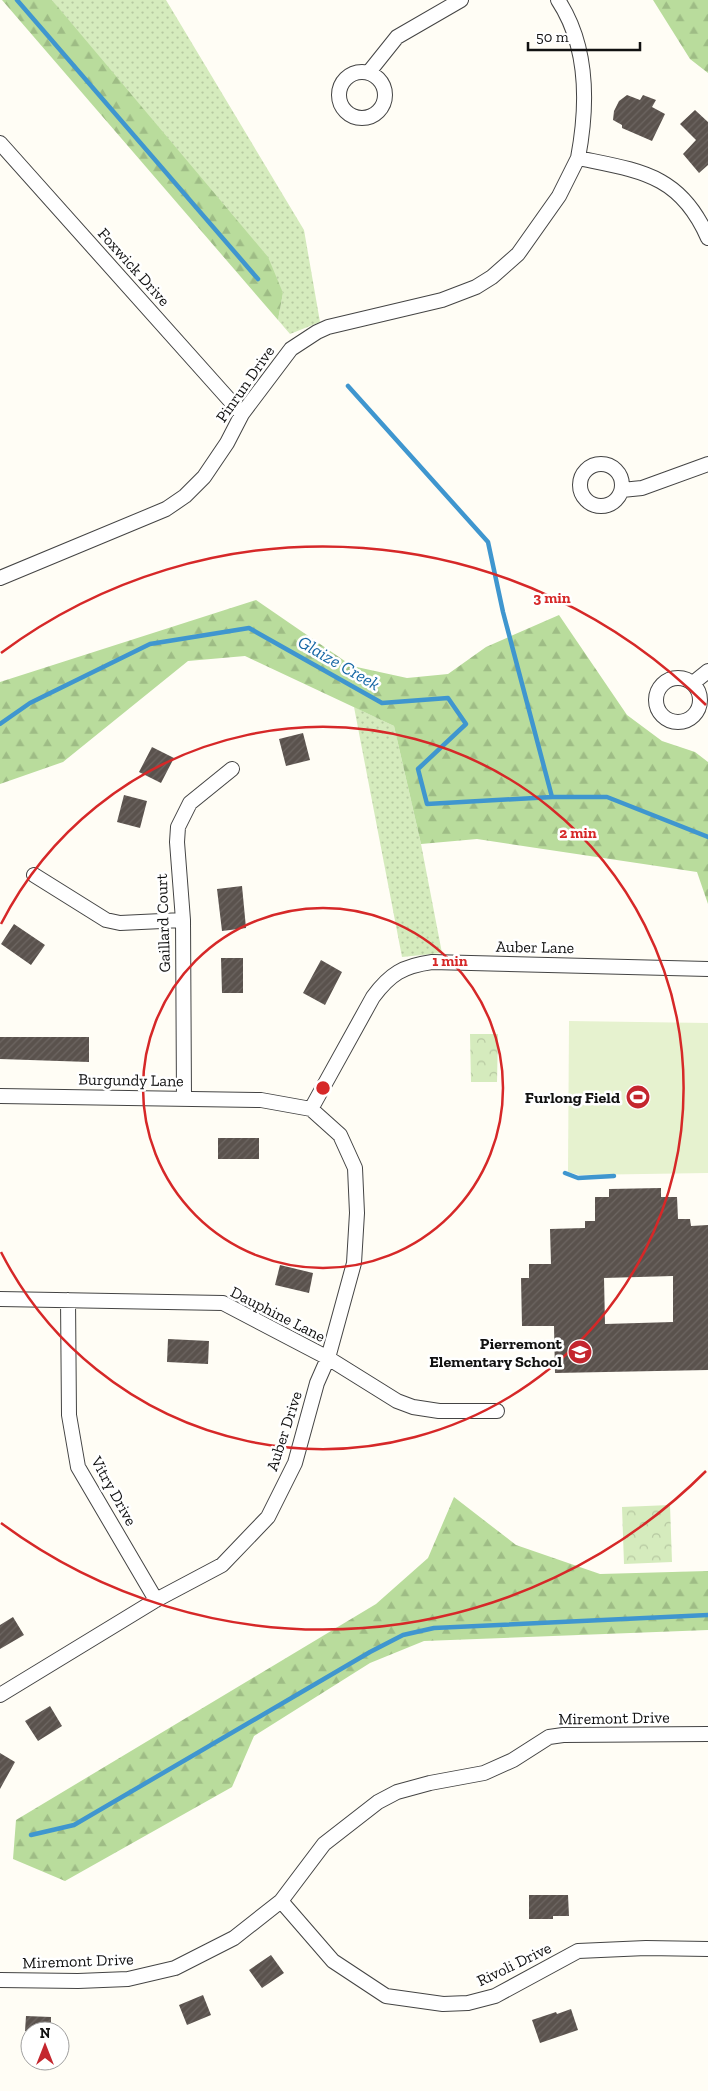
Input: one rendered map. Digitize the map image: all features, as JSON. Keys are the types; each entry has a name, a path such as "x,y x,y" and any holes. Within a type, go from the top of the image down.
{"street":[{"path":"369,72 397,36 461,0"},
{"name":"Pinrun Drive","path":"0,578 166,509 185,496 204,477 227,443 242,414 291,349 317,332 357,320 442,300 476,287 492,277 518,254 559,196 578,158 585,123 581,56 574,32 558,0"},
{"name":"Foxwick Drive","path":"0,143 242,414"},
{"path":"578,158 630,169 662,182 679,193 689,204 700,219 708,238"},
{"path":"622,490 642,488 708,464"},
{"path":"693,683 708,671"},
{"name":"Gaillard Court","path":"184,1098 183,920 177,842 178,827 190,803 232,769"},
{"path":"34,875 106,920 120,923 183,920"},
{"name":"Auber Lane","path":"312,1109 373,997 386,980 400,971 415,965 442,963 708,969"},
{"name":"Burgundy Lane","path":"0,1096 261,1100 312,1109"},
{"name":"Auber Drive","path":"0,1696 156,1600 222,1565 268,1517 295,1463 317,1383 328,1358 354,1263 357,1213 355,1168 340,1135 312,1109"},
{"name":"Dauphine Lane","path":"0,1299 222,1303 328,1358 389,1396 413,1407 439,1411 497,1411"},
{"name":"Vitry Drive","path":"68,1300 69,1415 78,1467 156,1600"},
{"name":"Miremont Drive","path":"0,1980 128,1980 175,1968 234,1938 281,1901 324,1844 378,1802 396,1792 430,1783 484,1774 513,1760 549,1737 563,1735 708,1734"},
{"name":"Rivoli Drive","path":"281,1901 333,1961 386,1996 443,2004 468,2003 494,1996 578,1951 646,1948 708,1950"}],"green space":[{"path":"2,0 52,0 268,257 283,293 278,320"},
{"path":"52,0 166,0 304,230 320,322 290,334 278,320 283,293"},
{"path":"653,0 708,0 708,73 690,59"},
{"path":"256,600 352,666 407,678 448,674 486,647 559,615 627,715 662,741 695,752 708,762 708,904 697,872 477,839 421,844 394,726 245,656 188,661 63,762 0,784 0,682"},
{"path":"354,707 394,726 421,844 442,953 402,957"},
{"name":"Furlong Field","path":"569,1021 708,1023 708,1173 579,1175 568,1172"},
{"path":"470,1034 498,1034 497,1082 471,1082"},
{"path":"454,1497 516,1545 600,1574 708,1571 708,1630 424,1641 370,1663 254,1736 232,1787 65,1881 13,1859 16,1820 376,1604 428,1558"},
{"path":"670,1505 672,1562 624,1564 622,1507"}],"building":[{"path":"627,95 640,100 643,95 656,100 652,107 665,114 652,141 622,128 622,125 613,120 614,111 619,101"},
{"path":"695,110 708,122 708,165 699,173 683,154 696,140 680,124"},
{"path":"303,733 310,760 286,766 279,739"},
{"path":"152,747 174,758 161,783 139,772"},
{"path":"124,795 147,801 140,828 117,822"},
{"path":"242,886 246,928 222,931 217,889"},
{"path":"14,924 45,945 31,965 1,944"},
{"path":"221,958 243,958 243,993 222,993"},
{"path":"321,960 342,972 325,1005 303,993"},
{"path":"0,1037 89,1037 89,1062 0,1059"},
{"path":"218,1138 259,1138 259,1159 218,1159"},
{"path":"661,1188 661,1197 677,1197 678,1219 690,1219 691,1226 708,1225 708,1370 555,1373 554,1326 522,1326 521,1278 529,1278 529,1264 551,1264 550,1229 585,1228 585,1221 595,1221 595,1197 609,1197 609,1189","holes":["673,1276 673,1322 605,1324 604,1278"]},
{"path":"280,1265 313,1273 309,1293 275,1285"},
{"path":"168,1339 209,1341 208,1364 167,1362"},
{"path":"13,1617 24,1635 0,1649 0,1625"},
{"path":"50,1706 62,1726 38,1741 25,1721"},
{"path":"0,1753 15,1762 0,1789"},
{"path":"529,1895 568,1895 569,1916 553,1916 553,1919 529,1919"},
{"path":"271,1955 284,1973 262,1988 249,1970"},
{"path":"203,1995 211,2015 187,2025 179,2005"},
{"path":"571,2009 578,2030 540,2043 532,2020"},
{"path":"26,2016 51,2017 51,2021 26,2021"}],"waterway":[{"path":"17,0 258,279"},
{"path":"348,386 488,542 503,612 552,797"},
{"name":"Glaize Creek","path":"0,724 30,703 150,644 249,628 382,703 448,698 466,724 418,769 427,804 552,797 607,797 708,837"},
{"path":"565,1173 578,1178 614,1176"},
{"path":"31,1835 74,1825 370,1652 403,1635 434,1628 708,1615"}],"place":[{"name":"Furlong Field","path":"638,1097"},
{"name":"Pierremont Elementary School","path":"580,1352"}]}
